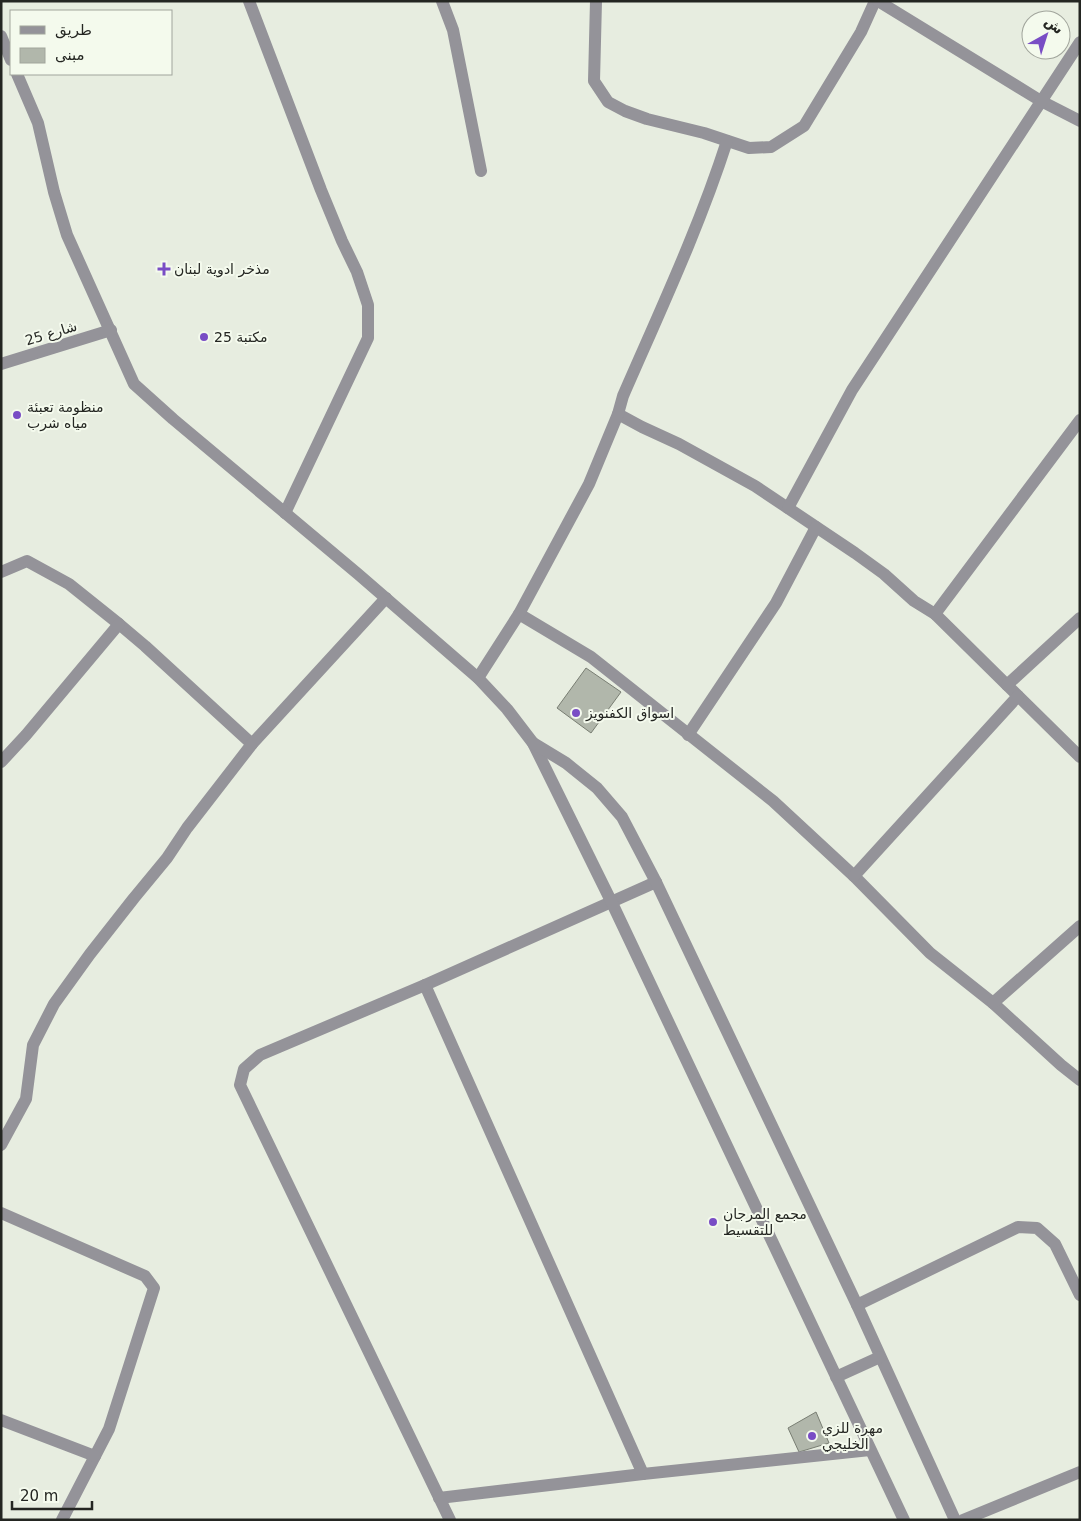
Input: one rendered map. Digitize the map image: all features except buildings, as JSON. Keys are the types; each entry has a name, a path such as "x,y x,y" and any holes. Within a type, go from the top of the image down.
{"street":[{"path":"249,1 321,190 357,272 368,304 368,338 286,514"},
{"path":"442,1 454,30 481,171"},
{"path":"596,1 594,82 608,102 647,119 704,133 749,148 771,147 804,126 837,74 877,1 1041,101 1080,121"},
{"path":"1,36 10,58"},
{"path":"788,508 852,390 1080,42"},
{"path":"17,75 38,124 54,192 67,235 134,384 478,678 507,708 533,743 612,903 904,1520"},
{"path":"478,678 519,614 590,484 618,414 623,396 697,226 727,141"},
{"name":"شارع 25","path":"1,364 110,330"},
{"path":"618,414 679,444 755,486 884,574 914,601 935,614 1080,757"},
{"path":"935,614 1080,420"},
{"path":"688,735 776,603 816,527"},
{"path":"1,572 27,561 69,584 145,646 252,744"},
{"path":"1,1145 26,1099 33,1045 54,1004 90,954 167,858 187,828 252,744 386,598"},
{"path":"519,614 591,658 773,802 854,876 930,953 993,1003 1061,1066 1080,1080"},
{"path":"1007,684 1080,618"},
{"path":"1,762 119,624"},
{"path":"854,876 1018,696"},
{"path":"533,743 566,763 596,788 622,817 656,882 857,1305 955,1520"},
{"path":"450,1520 240,1085 244,1069 260,1054 612,903 656,882"},
{"path":"993,1003 1080,926"},
{"path":"425,984 643,1474"},
{"path":"1,1214 145,1276 154,1288 109,1429 62,1520"},
{"path":"857,1305 1018,1227 1037,1228 1056,1244 1080,1295"},
{"path":"836,1377 880,1357"},
{"path":"1,1420 95,1456"},
{"path":"439,1498 870,1450"},
{"path":"963,1520 1080,1472"}],"place":[{"name":"مذخر ادوية لبنان","path":"164,269"},
{"name":"مكتبة 25","path":"204,337"},
{"name":"منظومة تعبئة مياه شرب","path":"17,415"},
{"name":"اسواق الكفنويز","path":"576,713"},
{"name":"مجمع المرجان للتقسيط","path":"713,1222"},
{"name":"مهرة للزي الخليجي","path":"812,1436"}]}
